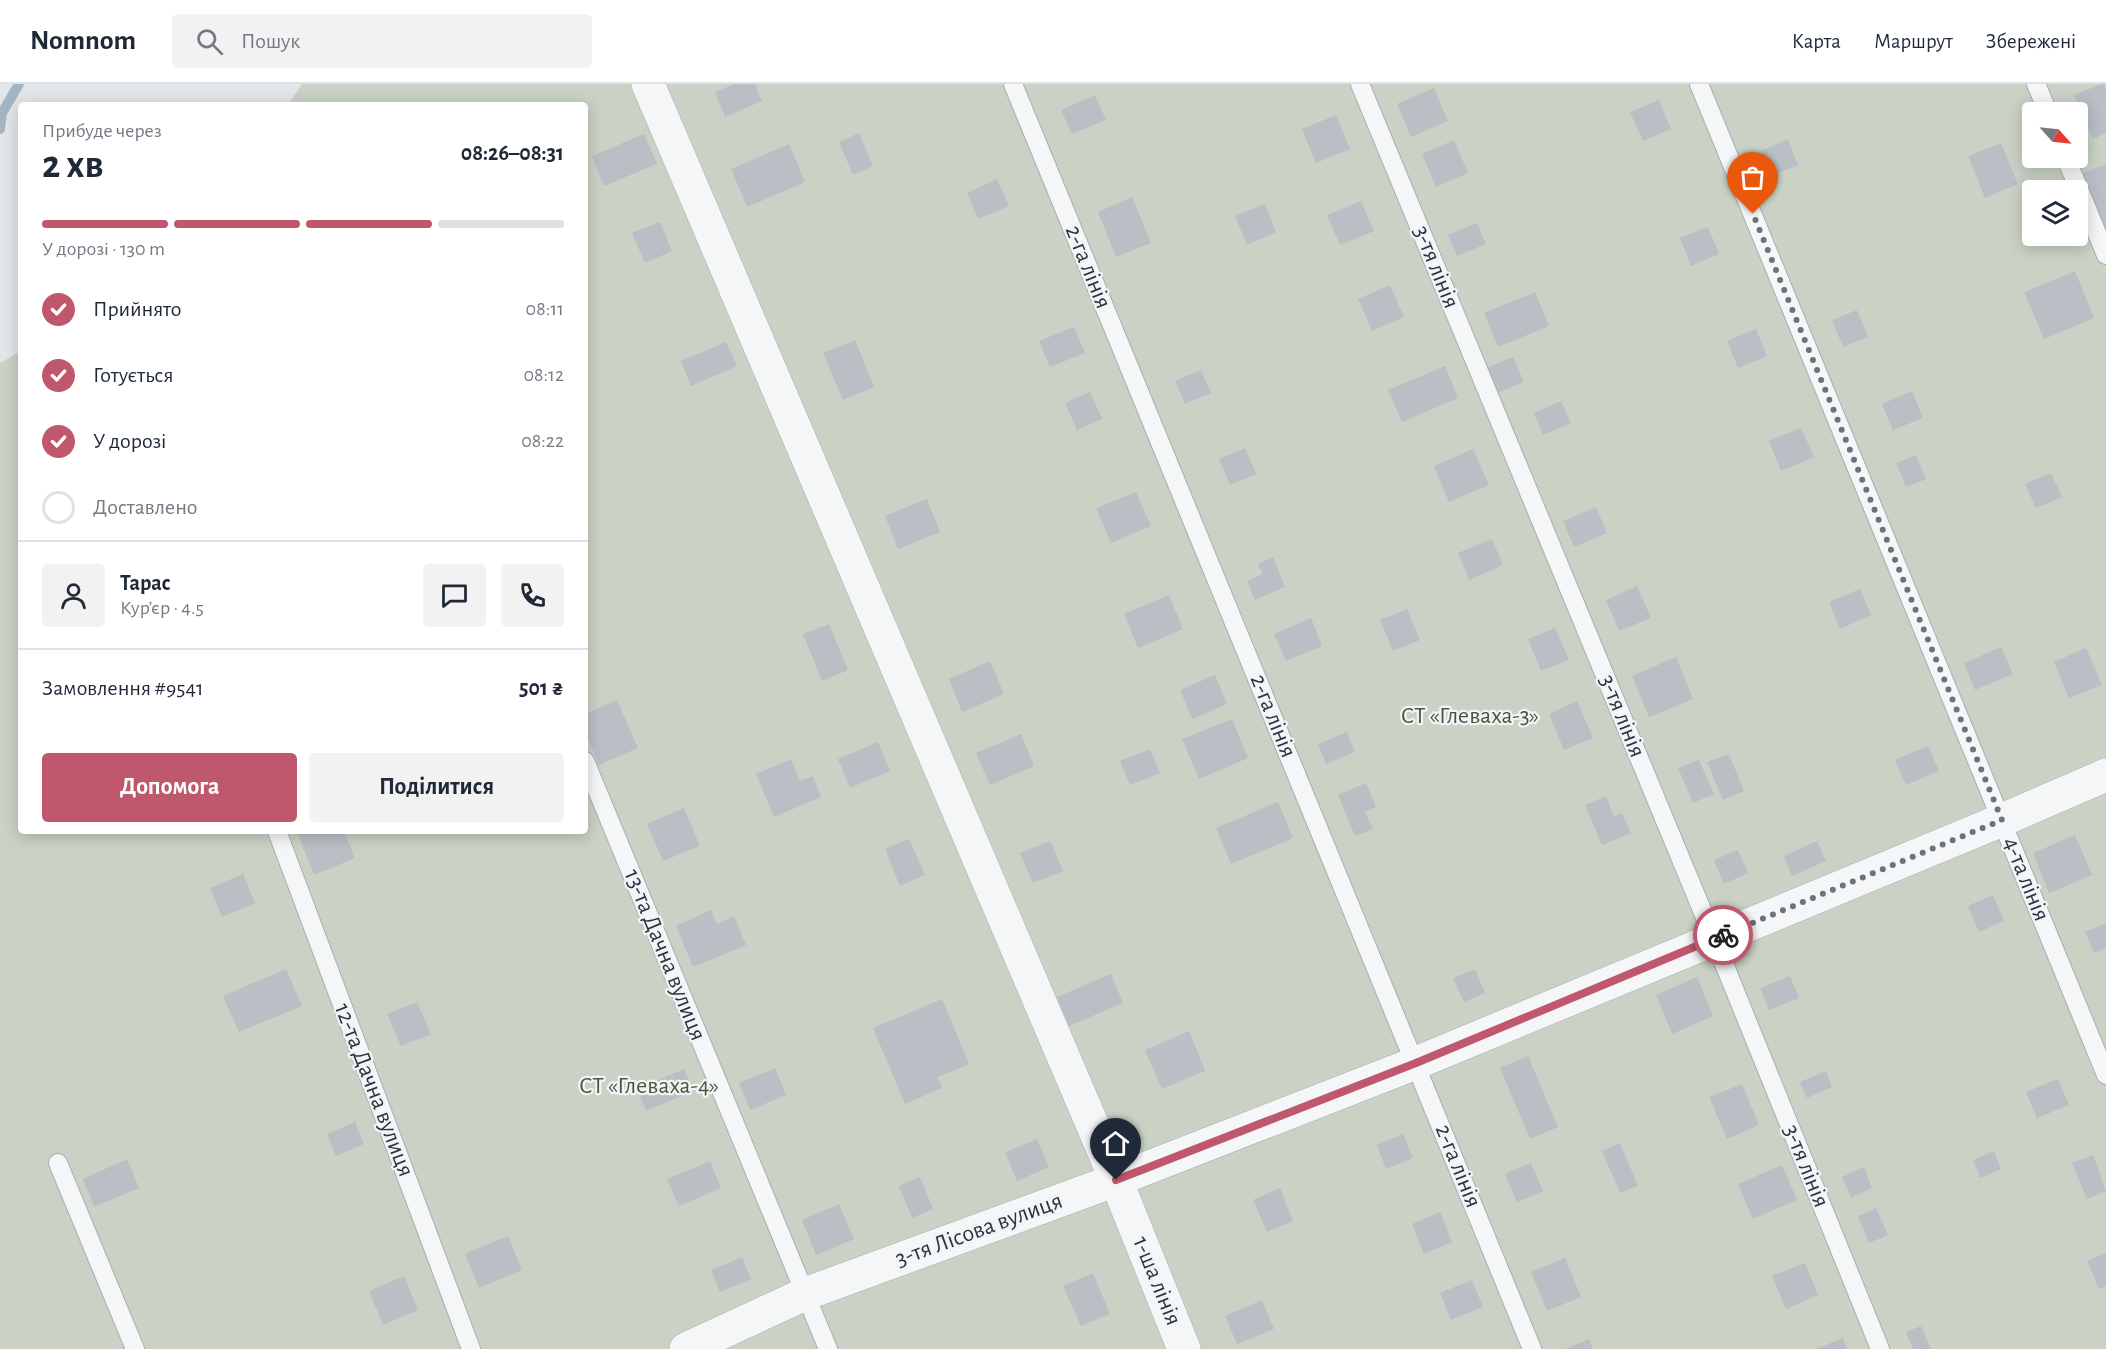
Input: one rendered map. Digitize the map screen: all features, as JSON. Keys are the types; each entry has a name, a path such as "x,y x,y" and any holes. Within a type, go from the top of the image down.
{"street":[{"name":"1-ша лінія","path":"648,84 1116,1180 1185,1349"},
{"name":"3-тя Лісова вулиця","path":"686,1349 805,1294 1116,1180 1416,1063 2106,775"}],"lane":[{"name":"2-га лінія","path":"1013,84 1532,1349"},
{"name":"3-тя лінія","path":"1360,84 1714,939 1880,1349"},
{"name":"4-та лінія","path":"1699,84 2106,1075"},
{"path":"2036,84 2044,102"},
{"path":"2070,168 2106,255"},
{"name":"13-та Дачна вулиця","path":"588,768 828,1349"},
{"name":"12-та Дачна вулиця","path":"278,834 471,1349"},
{"path":"58,1163 135,1349"}],"green space":[{"name":"СТ «Глеваха-3»","path":"302,84 2106,84 2106,1349 0,1349 0,363 18,353 18,834 588,834 588,102 290,102"}],"building":[{"path":"734,84 755,84 762,101 725,117 715,92"},
{"path":"2103,84 2106,90 2106,133 2093,139 2088,127 2088,102 2077,102 2074,95"},
{"path":"1434,88 1448,121 1411,137 1397,104"},
{"path":"1095,95 1106,120 1072,134 1061,110"},
{"path":"1659,100 1671,129 1643,141 1630,112"},
{"path":"1336,115 1350,149 1316,163 1302,129"},
{"path":"859,133 873,166 853,175 839,142"},
{"path":"644,134 657,164 604,186 592,156"},
{"path":"1788,139 1798,165 1771,176 1761,151"},
{"path":"1454,140 1468,173 1436,187 1422,154"},
{"path":"2001,143 2018,184 1985,198 1968,156"},
{"path":"789,144 805,182 747,207 731,169"},
{"path":"2106,164 2106,234 2088,191 2088,180 2084,180 2081,174"},
{"path":"997,179 1009,206 978,219 967,193"},
{"path":"1132,197 1151,243 1116,257 1098,212"},
{"path":"1361,201 1374,231 1340,245 1327,215"},
{"path":"1265,204 1276,232 1247,245 1235,216"},
{"path":"660,222 672,251 645,263 632,233"},
{"path":"1477,223 1486,244 1457,256 1448,235"},
{"path":"1708,227 1719,254 1691,266 1680,238"},
{"path":"2075,271 2094,318 2044,339 2024,292"},
{"path":"1390,285 1404,317 1372,331 1358,299"},
{"path":"1535,292 1549,326 1498,347 1484,313"},
{"path":"1857,310 1868,337 1843,347 1832,320"},
{"path":"1074,327 1085,353 1050,367 1039,341"},
{"path":"1756,329 1767,356 1738,368 1727,341"},
{"path":"855,340 874,387 843,400 823,353"},
{"path":"726,342 737,366 691,386 681,361"},
{"path":"1513,357 1524,382 1497,393 1486,368"},
{"path":"1445,366 1458,398 1402,422 1388,390"},
{"path":"1201,370 1211,393 1185,404 1175,381"},
{"path":"1912,391 1923,418 1893,430 1882,404"},
{"path":"1090,392 1102,419 1077,430 1065,403"},
{"path":"1561,401 1571,423 1543,435 1534,413"},
{"path":"1801,428 1814,457 1781,471 1769,441"},
{"path":"1245,448 1256,474 1230,485 1219,459"},
{"path":"1473,449 1489,485 1449,502 1434,466"},
{"path":"1916,455 1926,479 1906,487 1896,463"},
{"path":"2051,473 2062,497 2036,508 2025,484"},
{"path":"1136,492 1151,526 1111,543 1096,508"},
{"path":"927,499 940,532 898,549 885,516"},
{"path":"1596,507 1607,533 1574,547 1563,521"},
{"path":"1492,539 1503,565 1469,580 1458,553"},
{"path":"1273,557 1285,587 1255,600 1247,581 1263,574 1258,564"},
{"path":"1637,586 1651,618 1619,631 1606,600"},
{"path":"1860,589 1871,615 1840,629 1829,602"},
{"path":"1169,595 1183,629 1138,648 1124,614"},
{"path":"1407,609 1420,640 1393,651 1380,620"},
{"path":"1311,618 1322,646 1286,661 1274,634"},
{"path":"829,624 848,670 822,681 803,634"},
{"path":"1555,628 1569,660 1541,671 1528,639"},
{"path":"2001,647 2013,674 1975,690 1964,663"},
{"path":"2086,648 2102,685 2069,698 2054,662"},
{"path":"1676,657 1693,699 1649,717 1632,676"},
{"path":"990,661 1004,694 962,712 949,679"},
{"path":"1215,675 1227,704 1192,719 1180,690"},
{"path":"617,700 638,748 599,765 588,738 588,713"},
{"path":"1577,701 1593,738 1564,750 1549,714"},
{"path":"1232,719 1248,758 1199,779 1182,739"},
{"path":"1347,732 1355,752 1326,764 1318,744"},
{"path":"1021,734 1034,766 990,785 976,753"},
{"path":"878,742 890,771 850,788 838,759"},
{"path":"1928,746 1939,771 1906,785 1895,760"},
{"path":"1150,749 1160,773 1130,785 1120,761"},
{"path":"1729,754 1744,791 1723,800 1707,762"},
{"path":"791,759 800,781 813,776 821,797 774,817 756,774"},
{"path":"1699,760 1714,794 1693,803 1678,768"},
{"path":"1366,783 1376,807 1365,812 1373,829 1355,836 1338,795"},
{"path":"1606,796 1614,816 1622,813 1631,833 1602,845 1585,805"},
{"path":"1278,802 1293,838 1231,864 1216,828"},
{"path":"684,808 700,846 663,861 647,824"},
{"path":"298,834 345,834 355,858 314,875"},
{"path":"2075,835 2092,875 2049,893 2033,853"},
{"path":"909,839 925,875 900,886 885,849"},
{"path":"1050,841 1063,871 1033,883 1020,853"},
{"path":"1817,841 1826,861 1792,876 1784,856"},
{"path":"1738,850 1748,873 1724,884 1714,860"},
{"path":"243,874 255,903 222,917 210,888"},
{"path":"1993,895 2004,921 1979,932 1968,906"},
{"path":"711,910 717,924 734,916 746,945 693,967 676,926"},
{"path":"2106,923 2106,948 2094,953 2085,932"},
{"path":"286,969 302,1006 239,1032 223,996"},
{"path":"1475,969 1485,993 1464,1002 1453,978"},
{"path":"1111,974 1123,1003 1069,1026 1057,997"},
{"path":"1790,976 1799,998 1769,1010 1760,988"},
{"path":"1697,977 1713,1016 1672,1034 1656,995"},
{"path":"942,999 969,1064 938,1077 942,1088 905,1104 873,1028"},
{"path":"417,1002 431,1034 401,1046 387,1014"},
{"path":"1189,1031 1205,1071 1162,1089 1145,1050"},
{"path":"1528,1056 1558,1127 1530,1139 1500,1068"},
{"path":"775,1068 786,1095 750,1110 739,1083"},
{"path":"684,1069 693,1091 646,1111 637,1089"},
{"path":"1826,1071 1832,1087 1807,1098 1800,1082"},
{"path":"2058,1079 2069,1105 2037,1118 2026,1092"},
{"path":"1742,1084 1759,1125 1727,1139 1709,1097"},
{"path":"355,1122 364,1144 336,1156 327,1134"},
{"path":"1403,1134 1413,1158 1386,1169 1377,1145"},
{"path":"1037,1139 1049,1167 1017,1181 1005,1152"},
{"path":"1620,1143 1638,1186 1620,1193 1602,1151"},
{"path":"1994,1151 2001,1169 1980,1178 1973,1160"},
{"path":"2093,1155 2106,1191 2087,1199 2072,1163"},
{"path":"127,1159 139,1188 94,1207 83,1179"},
{"path":"710,1161 721,1188 679,1206 667,1179"},
{"path":"1531,1163 1543,1191 1517,1202 1505,1174"},
{"path":"1782,1165 1797,1200 1753,1219 1738,1184"},
{"path":"1864,1167 1872,1188 1851,1198 1842,1177"},
{"path":"920,1177 933,1209 912,1218 899,1186"},
{"path":"1280,1188 1293,1221 1267,1232 1253,1200"},
{"path":"839,1204 854,1239 816,1255 802,1220"},
{"path":"1876,1208 1888,1235 1869,1243 1858,1216"},
{"path":"1440,1212 1452,1242 1424,1254 1412,1224"},
{"path":"508,1236 522,1270 479,1288 465,1254"},
{"path":"2106,1253 2106,1286 2099,1289 2087,1261"},
{"path":"742,1257 751,1279 720,1292 711,1270"},
{"path":"1565,1258 1581,1297 1547,1311 1531,1272"},
{"path":"1805,1263 1818,1295 1786,1309 1772,1276"},
{"path":"1093,1273 1110,1314 1081,1326 1063,1286"},
{"path":"404,1276 418,1310 383,1325 369,1291"},
{"path":"1472,1280 1483,1307 1451,1320 1440,1293"},
{"path":"1262,1300 1274,1329 1237,1344 1225,1316"},
{"path":"1921,1326 1931,1349 1913,1349 1906,1332"},
{"path":"1843,1338 1847,1349 1816,1349"},
{"path":"1589,1339 1593,1349 1565,1349"}],"waterway":[{"path":"0,129 2,113 19,84"}],"way so far":[{"path":"1723,935 2002,820 1753,214"}],"route":[{"path":"1116,1180 1416,1063 1723,935"}],"park label":[{"name":"СТ «Глеваха-4»","path":"649,1086"}]}
